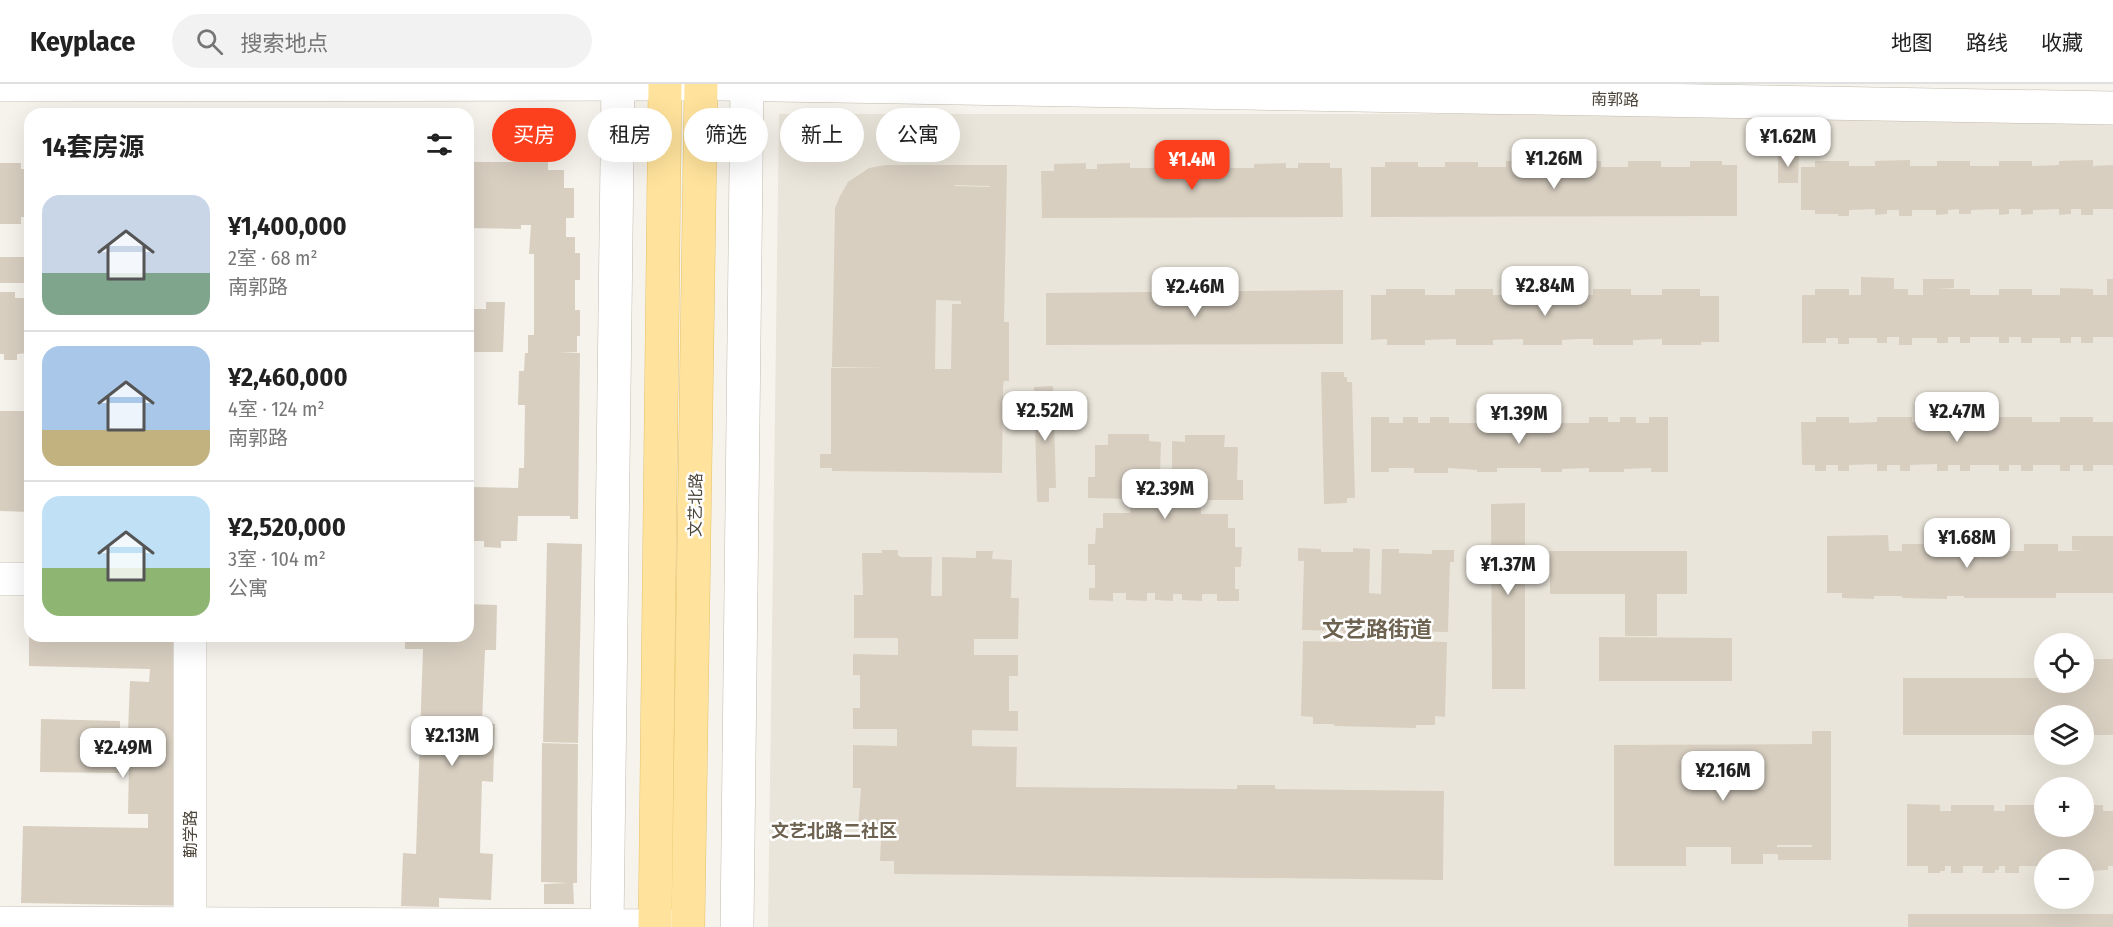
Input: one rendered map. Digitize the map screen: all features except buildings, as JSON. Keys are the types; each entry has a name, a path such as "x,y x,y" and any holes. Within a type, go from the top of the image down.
{"main road":[{"path":"655,926 665,84"},
{"name":"文艺北路","path":"688,927 701,84"}],"street":[{"path":"607,926 618,84"},
{"path":"0,85 686,84"},
{"name":"南郭路","path":"721,84 2113,108"},
{"path":"737,927 747,84"},
{"path":"0,579 24,579"},
{"name":"勤学路","path":"190,642 190,924"},
{"path":"0,923 688,927"}],"shaded area":[{"path":"779,114 780,162 864,162 864,114 876,114 876,162 960,162 960,114 2113,114 2113,927 768,927"}],"district":[{"name":"文艺路街道","path":"1377,629"},
{"name":"文艺北路二社区","path":"834,831"}]}
